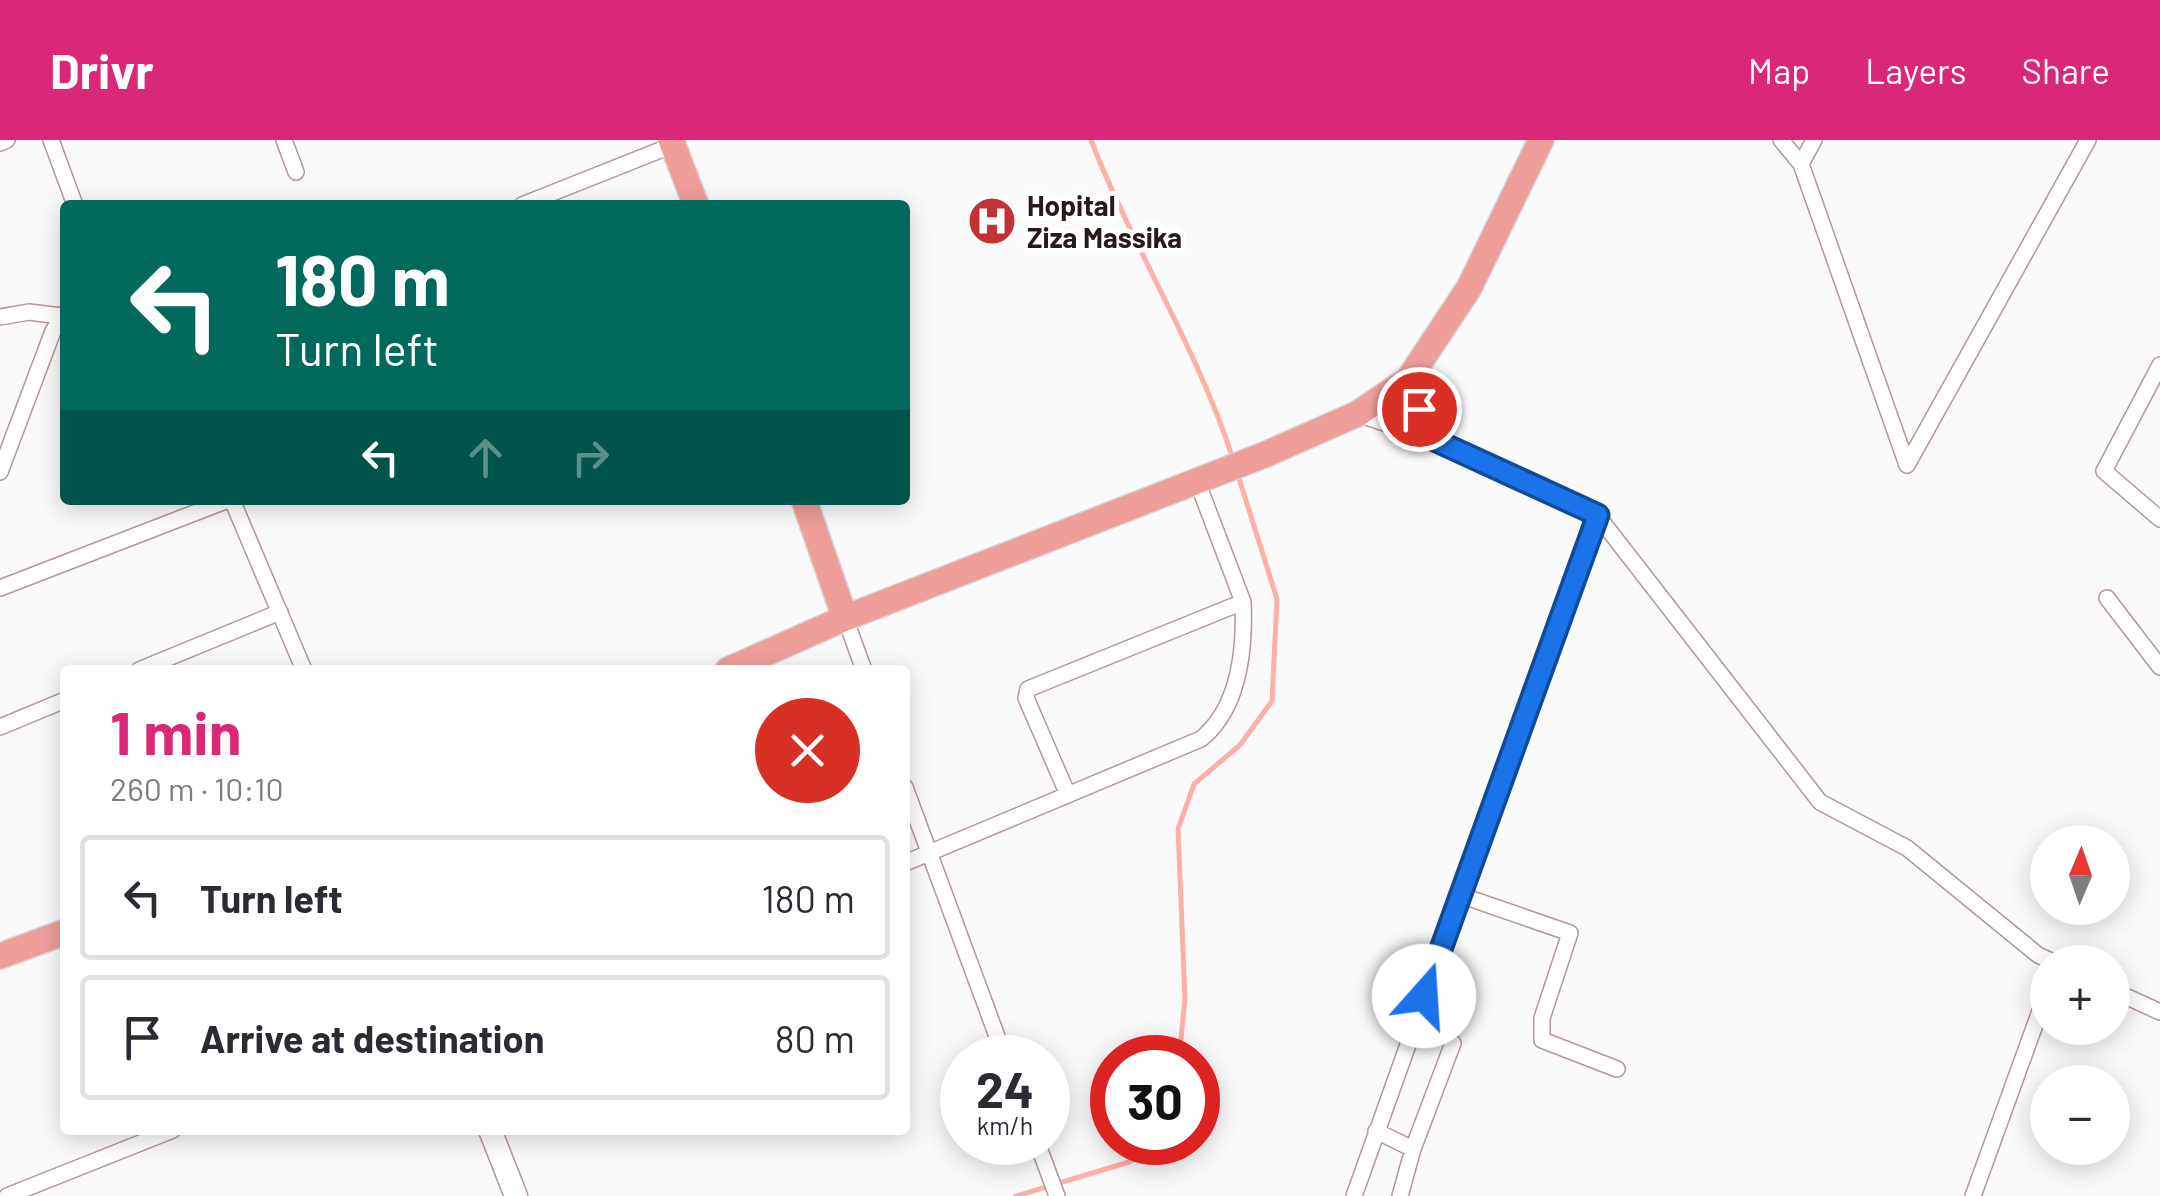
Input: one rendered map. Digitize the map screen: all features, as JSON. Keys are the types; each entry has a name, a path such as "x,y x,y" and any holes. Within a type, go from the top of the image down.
{"main road":[{"path":"739,665 846,618 1264,456 1357,414 1408,380 1469,288 1542,140"},
{"path":"672,142 694,200"},
{"path":"806,505 846,618"},
{"path":"0,956 60,934"},
{"path":"492,1135 516,1196"}],"street":[{"path":"0,143 7,140"},
{"path":"50,140 72,200"},
{"path":"284,140 296,172"},
{"path":"1781,140 1801,164 1908,465 2088,140"},
{"path":"1801,164 1814,140"},
{"path":"534,200 672,142"},
{"path":"0,317 29,312 60,315"},
{"path":"0,472 60,322"},
{"path":"2160,365 2104,470 2160,519"},
{"path":"1408,380 1430,438"},
{"path":"1357,414 1430,438 1598,515 1820,802 1906,848 2030,949"},
{"path":"910,860 1175,752 1217,726 1230,704 1244,630 1243,602 1197,481"},
{"path":"0,588 217,505"},
{"path":"232,505 302,665"},
{"path":"1354,1196 1598,515"},
{"path":"2107,598 2160,668"},
{"path":"1068,794 1026,698 1028,689 1243,602"},
{"path":"151,665 280,612"},
{"path":"846,618 862,665"},
{"path":"0,727 60,702"},
{"path":"910,802 996,1035"},
{"path":"1460,894 1570,933 1542,1018 1542,1040 1617,1069"},
{"path":"2130,998 2160,1012"},
{"path":"1974,1196 2030,1039"},
{"path":"1400,1196 1452,1043"},
{"path":"1376,1131 1413,1149"},
{"path":"6,1196 160,1135"},
{"path":"1045,1165 1057,1196"}],"waterway":[{"path":"1091,140 1201,375 1232,456"},
{"path":"1181,1035 1185,999 1178,829 1194,784 1240,745 1272,701 1277,599 1237,472"},
{"path":"1016,1196 1119,1165"}],"place":[{"name":"Hopital Ziza Massika","path":"992,221"}],"route":[{"path":"1419,409 1430,438 1598,515 1424,996"}]}
